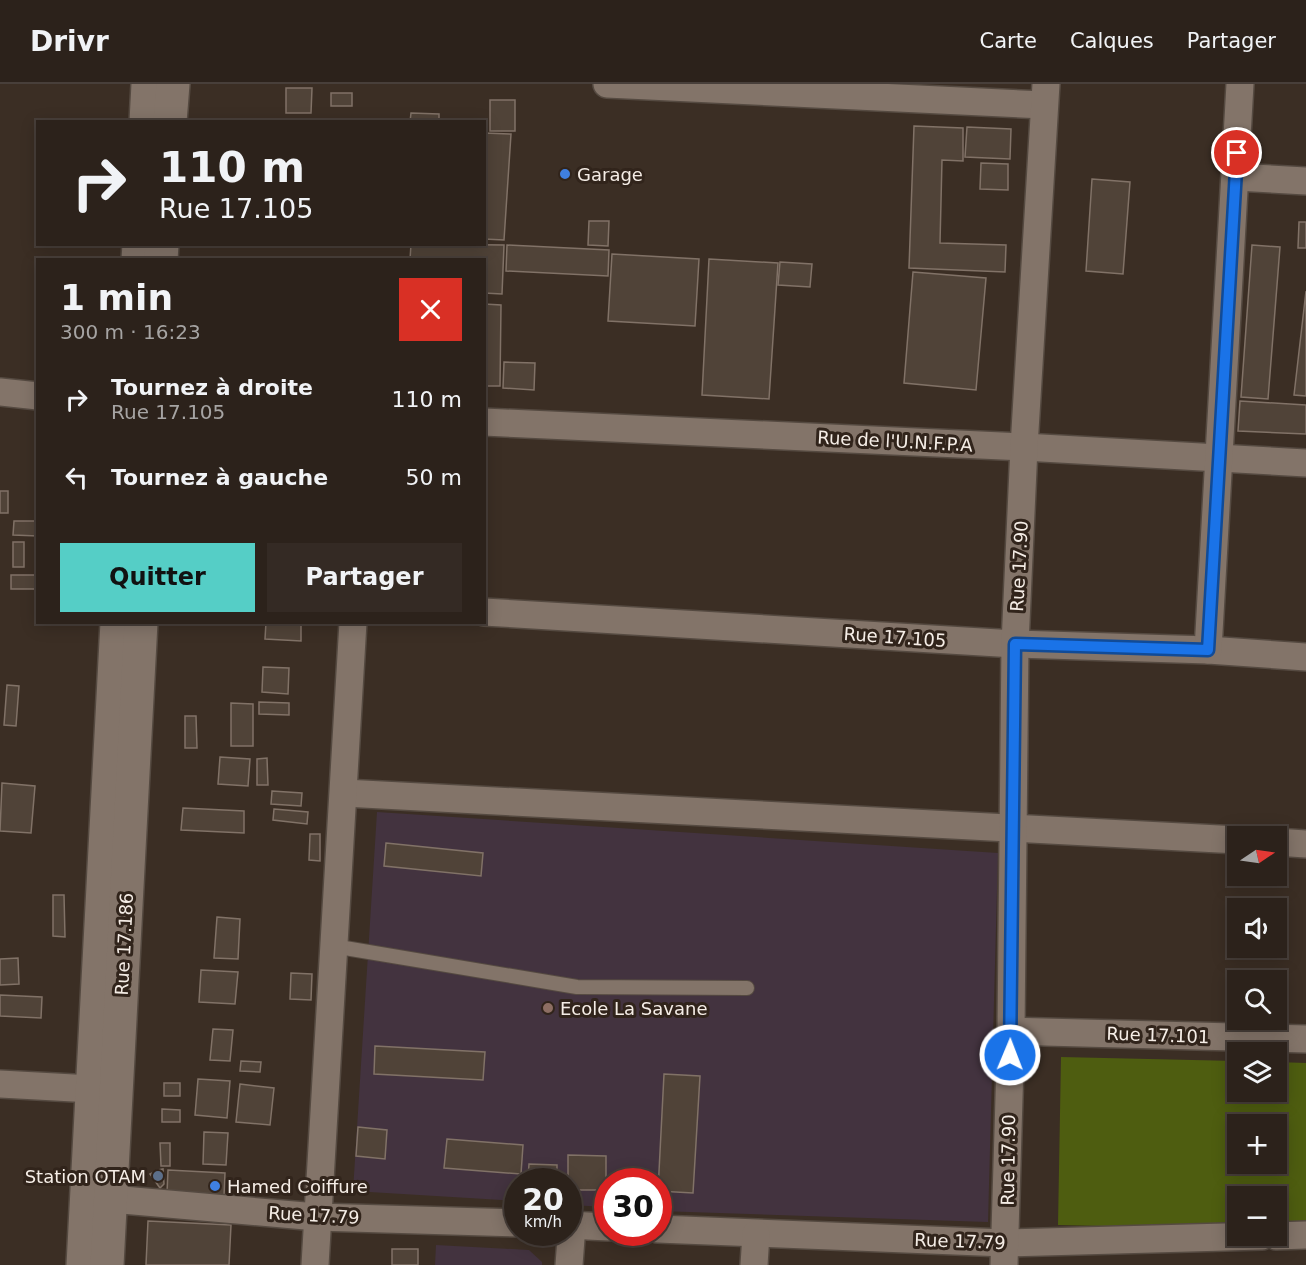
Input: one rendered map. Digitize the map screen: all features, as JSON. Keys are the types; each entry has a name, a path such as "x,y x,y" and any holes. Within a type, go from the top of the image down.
{"main road":[{"path":"146,120 148,84"},
{"path":"170,120 173,84"},
{"path":"83,1265 117,624"},
{"name":"Rue 17.186","path":"107,1265 141,624"}],"street":[{"path":"607,84 1045,95"},
{"path":"1208,650 1240,84"},
{"name":"Rue 17.90","path":"1005,1254 1011,1031 1015,644 1045,95"},
{"path":"1236,177 1306,181"},
{"path":"0,392 36,396"},
{"name":"Rue de l'U.N.F.P.A","path":"486,422 1024,447 1306,463"},
{"name":"Rue 17.105","path":"486,612 1015,644 1208,650 1306,657"},
{"path":"315,1265 353,624"},
{"path":"344,793 1012,830 1227,840"},
{"path":"1287,843 1306,844"},
{"name":"Rue 17.101","path":"1011,1031 1306,1039"},
{"path":"0,1084 92,1089"},
{"name":"Rue 17.79","path":"111,1199 317,1217 504,1223"},
{"name":"Rue 17.79","path":"672,1230 756,1234 1005,1254 1227,1238"},
{"path":"754,1265 756,1234"},
{"path":"1287,1236 1306,1235"},
{"path":"569,1246 569,1265"}],"lane":[{"path":"333,946 577,987 747,988"}],"shaded area":[{"path":"377,812 998,853 988,1222 672,1211 672,1168 594,1168 594,1206 582,1206 582,1168 504,1168 504,1200 353,1191"},
{"path":"436,1245 529,1250 542,1262 542,1265 435,1265"}],"green space":[{"path":"1061,1057 1227,1061 1227,1102 1287,1102 1287,1062 1306,1063 1306,1231 1287,1230 1287,1186 1227,1186 1227,1229 1058,1225"}],"building":[{"path":"286,88 312,88 311,113 286,113"},
{"path":"331,93 352,93 352,106 331,106"},
{"path":"490,100 515,100 515,131 490,131"},
{"path":"411,113 439,114 439,120 410,120"},
{"path":"914,126 963,128 963,161 942,160 940,243 1006,245 1005,272 909,268"},
{"path":"967,127 1011,129 1010,159 965,157"},
{"path":"486,133 511,134 504,240 486,239"},
{"path":"981,163 1008,164 1008,190 980,189"},
{"path":"1092,179 1130,182 1123,274 1086,271"},
{"path":"589,221 609,221 608,246 588,245"},
{"path":"1299,222 1306,222 1306,248 1298,248"},
{"path":"504,245 502,294 486,293 486,258 410,258 411,246"},
{"path":"507,245 609,250 608,276 506,271"},
{"path":"1252,245 1280,247 1268,399 1241,397"},
{"path":"612,254 699,259 695,326 608,321"},
{"path":"709,259 778,263 769,399 702,395"},
{"path":"780,262 812,264 810,287 778,285"},
{"path":"913,272 986,278 976,390 904,383"},
{"path":"1306,291 1306,396 1294,395"},
{"path":"486,304 501,305 500,386 486,386"},
{"path":"504,362 535,363 534,390 503,388"},
{"path":"1240,401 1306,405 1306,434 1238,431"},
{"path":"0,491 8,491 8,513 0,513"},
{"path":"14,521 36,521 36,536 13,535"},
{"path":"13,542 24,542 24,567 13,567"},
{"path":"11,575 36,575 36,589 11,589"},
{"path":"266,624 301,624 301,641 265,639"},
{"path":"263,667 289,668 288,694 262,692"},
{"path":"7,685 19,686 16,726 4,725"},
{"path":"259,702 289,703 289,715 259,714"},
{"path":"231,703 253,704 253,746 231,746"},
{"path":"185,716 196,716 197,748 185,748"},
{"path":"220,757 250,759 248,786 218,784"},
{"path":"267,758 268,785 257,785 257,759"},
{"path":"2,783 35,786 31,833 0,831"},
{"path":"272,791 302,793 301,806 271,804"},
{"path":"183,808 244,811 244,833 181,830"},
{"path":"274,809 308,812 307,824 273,820"},
{"path":"310,834 320,834 320,861 309,860"},
{"path":"386,843 483,853 481,876 384,866"},
{"path":"53,895 64,895 65,937 53,936"},
{"path":"217,917 240,919 238,959 214,958"},
{"path":"18,958 19,984 0,985 0,959"},
{"path":"201,970 238,972 235,1004 199,1002"},
{"path":"291,973 312,974 311,1000 290,999"},
{"path":"0,995 42,997 41,1018 0,1016"},
{"path":"213,1029 233,1030 230,1061 210,1060"},
{"path":"375,1046 485,1052 483,1080 374,1074"},
{"path":"241,1061 261,1062 260,1072 240,1071"},
{"path":"664,1074 700,1076 693,1193 672,1192 672,1168 659,1168"},
{"path":"198,1079 230,1081 227,1118 195,1115"},
{"path":"164,1083 180,1083 180,1096 164,1096"},
{"path":"240,1084 274,1088 270,1125 236,1122"},
{"path":"162,1109 180,1110 180,1122 162,1122"},
{"path":"358,1127 387,1130 385,1159 356,1156"},
{"path":"204,1132 228,1133 226,1165 203,1164"},
{"path":"447,1139 523,1145 521,1168 504,1168 504,1173 444,1168"},
{"path":"160,1143 170,1143 170,1166 161,1166"},
{"path":"568,1155 606,1156 606,1168 594,1168 594,1190 582,1190 582,1168 568,1168"},
{"path":"529,1164 557,1165 557,1168 529,1168"},
{"path":"163,1169 164,1184 160,1188 150,1174"},
{"path":"168,1170 225,1173 224,1196 167,1193"},
{"path":"148,1221 231,1225 229,1265 146,1265"},
{"path":"392,1249 418,1249 418,1265 392,1265"}],"place":[{"name":"Garage","path":"565,174"},
{"name":"Ecole La Savane","path":"548,1008"},
{"name":"Station OTAM","path":"158,1176"},
{"name":"Hamed Coiffure","path":"215,1186"}],"route":[{"path":"1010,1055 1015,644 1208,650 1237,153"}]}
